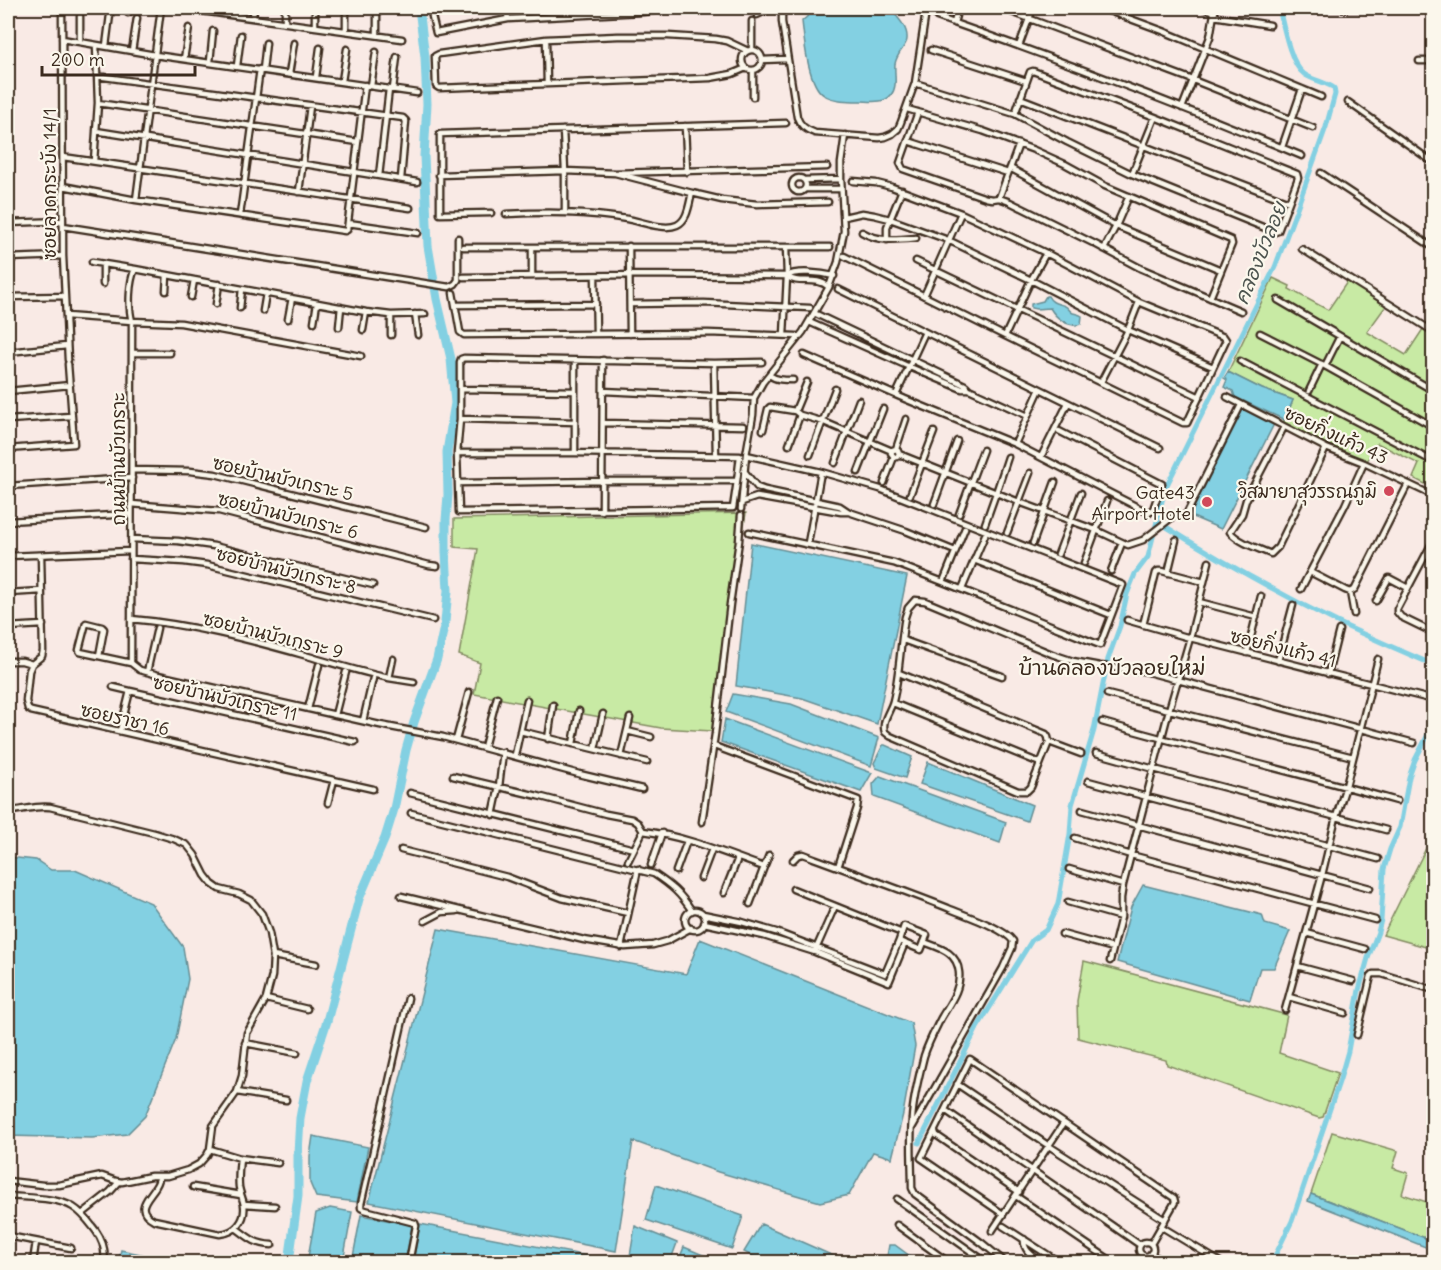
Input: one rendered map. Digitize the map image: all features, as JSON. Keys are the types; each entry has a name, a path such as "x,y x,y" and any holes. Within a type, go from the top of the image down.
{"street":[{"name":"ซอยลาดกระบัง 14/1","path":"8,449 73,445 75,442 71,416 64,296 62,8"},
{"path":"136,200 161,8"},
{"path":"180,8 224,10 254,17 402,39"},
{"path":"254,8 254,17"},
{"path":"285,8 285,21"},
{"path":"315,8 315,26"},
{"path":"346,8 346,30"},
{"path":"377,8 377,35"},
{"path":"430,8 436,33 508,19 605,10 642,12 677,8"},
{"path":"506,8 508,19"},
{"path":"757,15 772,8"},
{"path":"785,8 782,22 796,117 799,122 815,133 885,137 898,129 915,83 925,18 924,8"},
{"path":"954,23 958,8"},
{"path":"1001,8 1313,128"},
{"path":"1019,46 1033,8"},
{"path":"1101,8 1321,97"},
{"path":"1203,8 1270,25"},
{"path":"1290,8 1434,9"},
{"path":"1182,108 1212,32 1215,12"},
{"path":"106,46 110,15"},
{"path":"80,16 80,42"},
{"path":"937,17 1182,108 1302,156"},
{"path":"132,51 137,18"},
{"path":"750,50 752,21"},
{"path":"184,59 189,28"},
{"path":"210,62 213,31"},
{"path":"237,66 241,35"},
{"path":"628,36 697,38 727,41 750,50 758,51 762,57 758,68 753,70 746,68 732,74 710,78 439,88 436,86 435,56 437,55 546,39 628,36"},
{"path":"62,39 155,55 417,93"},
{"path":"546,39 548,84"},
{"path":"240,215 266,43"},
{"path":"289,74 294,44"},
{"path":"94,161 98,103 96,45"},
{"path":"316,77 320,48"},
{"path":"342,81 347,49"},
{"path":"746,68 742,59 745,52 750,50"},
{"path":"931,50 1026,81"},
{"path":"371,86 376,52"},
{"path":"379,176 385,117 397,57"},
{"path":"762,60 787,58"},
{"path":"1419,61 1434,61"},
{"path":"753,70 753,97"},
{"path":"915,83 1015,114 1132,174 1275,232 1278,231 1298,178 1297,174 1034,71 1030,72 1026,81 1015,114"},
{"path":"97,76 401,118 406,121 401,179"},
{"path":"63,186 136,200 345,231 348,223 365,85"},
{"path":"1282,147 1302,89"},
{"path":"1020,98 1289,202"},
{"path":"1348,102 1434,164"},
{"path":"98,103 358,142"},
{"path":"299,192 310,106"},
{"path":"907,109 1019,144 1050,157 1105,186 1231,240 1232,244 1210,298"},
{"path":"918,112 900,163 903,169 986,198 999,198 1010,202 1140,268 1241,311"},
{"path":"1132,174 1155,117"},
{"path":"492,213 440,214 440,134 786,123"},
{"path":"686,126 687,172"},
{"path":"564,130 565,212"},
{"path":"96,131 417,182"},
{"path":"702,822 714,746 754,398 763,382 803,332 834,276 844,231 841,163 844,135"},
{"path":"908,141 1009,171 1116,226 1221,270"},
{"path":"999,198 1019,144"},
{"path":"63,157 410,208"},
{"path":"439,175 565,171 687,172 827,167"},
{"path":"800,168 801,179 807,184 801,203"},
{"path":"669,186 664,179 670,172"},
{"path":"615,173 738,203 828,202"},
{"path":"1321,173 1434,248"},
{"path":"841,179 801,179 794,181 792,186 795,191 841,189"},
{"path":"844,256 1186,424 1226,339 1139,302 1046,253 961,213 902,190 876,183 853,181"},
{"path":"887,240 886,232 902,190"},
{"path":"506,214 565,212 673,226 685,218 693,193"},
{"path":"1104,249 1129,196"},
{"path":"844,217 862,213 890,219 948,240 1128,330 1214,368"},
{"path":"924,296 961,213"},
{"path":"8,223 63,223 443,286 452,286 458,280 458,238"},
{"path":"348,223 418,234"},
{"path":"862,232 887,240 916,238"},
{"path":"630,246 630,334"},
{"path":"463,247 830,247"},
{"path":"532,247 532,276"},
{"path":"784,335 786,247"},
{"path":"1302,249 1434,332"},
{"path":"1005,336 1046,253"},
{"path":"8,258 63,256"},
{"path":"916,261 1200,397"},
{"path":"92,262 366,312 391,315 424,314"},
{"path":"103,264 103,284"},
{"name":"ถนนบ้านบัวเกราะ","path":"131,663 132,321 130,315 131,282 135,269"},
{"path":"464,277 787,276 791,273 818,273 834,276"},
{"path":"166,291 167,275"},
{"path":"595,276 596,334"},
{"path":"787,276 791,280 823,282 829,287"},
{"path":"191,297 194,280"},
{"path":"216,304 219,284"},
{"path":"240,308 242,289"},
{"path":"838,289 1161,448"},
{"path":"263,311 266,293"},
{"path":"453,293 460,332 464,335 708,333 796,336"},
{"path":"8,297 64,296"},
{"path":"288,320 292,298"},
{"path":"1278,300 1434,391"},
{"path":"1101,382 1128,330 1139,302"},
{"path":"314,322 317,303"},
{"path":"630,304 704,303 810,308"},
{"path":"455,305 596,304"},
{"path":"339,327 341,307"},
{"path":"363,330 366,312"},
{"path":"814,313 1028,416"},
{"path":"415,314 418,335"},
{"path":"391,315 391,335"},
{"path":"66,316 181,323 361,356"},
{"path":"809,322 909,367 962,389 969,389"},
{"path":"896,395 925,332"},
{"path":"1260,333 1324,365 1434,427"},
{"path":"1309,391 1340,336"},
{"path":"8,352 67,346"},
{"path":"132,353 170,353"},
{"path":"804,355 1015,444 1149,513 1153,509 1162,484 1059,431"},
{"path":"457,453 740,456 733,508 461,513 458,511 457,453 461,389 460,362 464,358 762,362"},
{"path":"603,360 603,511"},
{"path":"1240,360 1433,459"},
{"path":"574,361 575,453"},
{"path":"714,363 716,456"},
{"path":"769,375 782,380 794,380"},
{"path":"789,445 807,382"},
{"path":"8,391 70,385"},
{"path":"461,389 575,391"},
{"path":"810,455 835,389"},
{"path":"1015,444 1040,389"},
{"path":"603,392 754,398"},
{"name":"ซอยกิ่งแก้ว 43","path":"1227,397 1326,448 1434,496"},
{"path":"835,463 859,400"},
{"path":"1041,458 1068,403"},
{"path":"763,430 769,407 798,413 1128,544 1137,543 1151,535 1175,515 1186,515 1241,405"},
{"path":"858,472 883,409"},
{"path":"8,420 71,416"},
{"path":"460,419 575,422"},
{"path":"884,483 906,419"},
{"path":"603,423 743,426"},
{"path":"1284,427 1246,500 1242,514 1230,532 1243,541 1271,554 1278,547 1326,448"},
{"path":"910,495 934,432"},
{"path":"934,504 957,441"},
{"path":"959,514 983,450"},
{"path":"746,455 821,472 880,489 1123,585 1100,645 894,563 749,532"},
{"path":"985,524 1008,457"},
{"path":"1301,589 1364,463"},
{"name":"ซอยบ้านบัวเกราะ 5","path":"132,470 215,474 426,527"},
{"path":"744,471 757,487 840,506 849,512 956,551"},
{"path":"808,543 821,472"},
{"path":"1007,533 1030,473"},
{"path":"8,486 132,478"},
{"path":"458,483 737,481"},
{"path":"1033,543 1055,482"},
{"path":"1350,592 1355,589 1408,484"},
{"path":"1058,554 1081,494"},
{"path":"742,502 757,497 849,512"},
{"path":"1084,563 1107,501"},
{"name":"ซอยบ้านบัวเกราะ 6","path":"131,504 219,511 437,566"},
{"path":"8,521 131,514"},
{"path":"943,582 965,528"},
{"path":"962,589 985,535"},
{"path":"131,539 213,546 373,585"},
{"path":"1434,539 1397,612 1401,617 1434,633"},
{"path":"1168,573 1176,540"},
{"path":"1111,571 1122,543"},
{"path":"8,556 131,551"},
{"name":"ซอยราชา 16","path":"41,555 42,656 32,664 29,671 26,701 28,709 373,789"},
{"name":"ซอยบ้านบัวเกราะ 8","path":"131,560 207,564 433,620"},
{"path":"974,560 1111,615"},
{"path":"1110,961 1120,917 1123,885 1209,562"},
{"path":"1143,625 1156,573 1160,570 1204,582"},
{"path":"1310,572 1350,592"},
{"path":"1376,601 1389,578 1408,588"},
{"path":"8,593 42,591"},
{"path":"1350,592 1354,614"},
{"path":"1247,653 1262,596"},
{"path":"898,674 1046,734 1049,742 1031,788 1027,791 1018,791 885,732 883,727 892,703 898,674 904,625 908,608 915,600 921,600 1073,661 1108,668 1133,669 1414,743"},
{"path":"1199,602 1256,617"},
{"path":"1278,661 1293,605"},
{"name":"ซอยบ้านบัวเกราะ 9","path":"131,619 158,621 254,641 328,663 414,682"},
{"name":"ซอยกิ่งแก้ว 41","path":"1127,620 1190,639 1434,700"},
{"path":"99,656 104,629 86,623 79,650 99,656 131,663 140,670 456,740 642,789"},
{"path":"8,627 43,625"},
{"path":"147,672 157,628"},
{"path":"1328,674 1339,630"},
{"path":"903,639 1002,676"},
{"path":"1285,1010 1378,658"},
{"path":"389,678 393,659"},
{"path":"8,662 22,661 32,664"},
{"path":"308,708 319,665"},
{"path":"335,715 346,672"},
{"path":"363,721 373,678"},
{"path":"113,687 130,691"},
{"name":"ซอยบ้านบัวเกราะ 11","path":"120,731 130,691 355,742"},
{"path":"456,740 469,692"},
{"path":"1107,694 1353,757"},
{"path":"484,747 497,697"},
{"path":"515,756 527,700"},
{"path":"892,703 1040,763"},
{"path":"548,739 553,705"},
{"path":"573,744 579,711"},
{"path":"595,750 603,714"},
{"path":"621,756 630,718"},
{"path":"1102,722 1396,801"},
{"path":"520,731 647,762"},
{"path":"627,731 651,737"},
{"path":"1049,742 1082,754"},
{"path":"714,746 858,800 838,867"},
{"path":"493,815 503,752"},
{"path":"1096,753 1386,830"},
{"path":"453,776 632,819 643,831"},
{"path":"328,803 334,780"},
{"path":"1088,781 1378,859"},
{"path":"410,793 634,849"},
{"path":"8,811 37,806 50,807 154,833 187,845 212,884 219,889 251,900 262,914 269,933 273,956 272,976 266,999 245,1043 242,1076 237,1092 213,1126 207,1155 188,1170 168,1176 151,1176 119,1182 102,1176 59,1185 8,1180"},
{"path":"1082,810 1370,888"},
{"path":"411,813 654,874 673,886 692,911"},
{"path":"643,831 662,833 764,867"},
{"path":"628,861 643,831"},
{"path":"651,865 662,833"},
{"path":"1075,838 1375,920"},
{"path":"676,871 687,841"},
{"path":"701,878 712,849"},
{"path":"401,850 499,875 562,898 628,913"},
{"path":"793,860 803,854 838,867 975,919 1010,936 1013,942 1003,968 912,1128"},
{"path":"750,904 770,855"},
{"path":"724,894 738,858"},
{"path":"621,946 638,869"},
{"path":"1070,869 1123,885"},
{"path":"793,889 902,933"},
{"path":"401,896 584,940 621,946 653,945 667,941 691,928"},
{"path":"1068,902 1120,917"},
{"path":"815,950 835,906"},
{"path":"703,914 704,923 697,929 686,924 689,912 698,910 703,914 742,922 777,932 815,950 881,975 889,981 905,943"},
{"path":"425,921 442,912 463,911"},
{"path":"704,923 815,950"},
{"path":"881,975 885,974 898,941 902,933 904,926 927,935 921,950 898,941"},
{"path":"1306,933 1365,949"},
{"path":"1062,934 1113,948"},
{"path":"924,942 951,954 958,964 960,975 957,990 940,1019 925,1054 913,1109 912,1188 915,1194 982,1243 1005,1263"},
{"path":"273,956 316,964"},
{"path":"1297,966 1353,981"},
{"path":"1357,1035 1372,974 1382,974 1434,990"},
{"path":"1289,997 1345,1013"},
{"path":"408,998 361,1208 415,1223 409,1263"},
{"path":"266,999 307,1009"},
{"path":"245,1043 297,1053"},
{"path":"1003,1214 921,1158 970,1059 1174,1198 1175,1203 1150,1244"},
{"path":"957,1084 1165,1220"},
{"path":"237,1092 286,1100"},
{"path":"945,1110 1140,1245"},
{"path":"992,1231 1063,1124"},
{"path":"935,1132 936,1135 1113,1263"},
{"path":"210,1149 240,1158 278,1163"},
{"path":"159,1176 155,1188 144,1204 145,1214 154,1220 220,1234 230,1232 236,1228 244,1216 238,1176 240,1158"},
{"path":"82,1214 119,1182"},
{"path":"193,1187 241,1195"},
{"path":"8,1196 56,1201 72,1206 82,1214 98,1235 104,1247 104,1263"},
{"path":"897,1199 986,1263"},
{"path":"244,1204 275,1206"},
{"path":"897,1225 948,1263"},
{"path":"1003,1226 1059,1263"},
{"path":"1162,1227 1220,1263"},
{"path":"236,1228 261,1245 272,1245"},
{"path":"8,1236 71,1248"},
{"path":"1024,1239 1023,1245 1026,1250 1041,1263"},
{"path":"33,1263 36,1242"},
{"path":"1140,1245 1147,1242 1150,1244"},
{"path":"1150,1244 1151,1253"},
{"path":"1140,1245 1141,1253 1145,1255 1151,1253"},
{"path":"1151,1253 1163,1263"}],"green space":[{"path":"1273,278 1328,310 1349,279 1388,303 1367,332 1406,355 1425,326 1433,332 1433,488 1413,478 1419,464 1377,443 1366,463 1283,423 1293,400 1262,389 1228,372"},
{"path":"746,513 712,731 661,728 474,694 480,663 459,655 478,549 454,547 454,519"},
{"path":"1433,834 1433,949 1383,935"},
{"path":"1084,961 1287,1015 1279,1053 1338,1073 1323,1117 1319,1118 1167,1065 1166,1060 1078,1038 1077,1001"},
{"path":"1332,1132 1398,1151 1393,1168 1408,1173 1402,1194 1433,1204 1433,1241 1311,1194"}],"water":[{"path":"815,10 892,11 902,24 906,31 907,42 896,60 893,92 885,100 841,100 828,97 819,90 814,82 808,61 802,21"},
{"path":"1046,296 1053,302 1082,316 1081,324 1072,325 1063,321 1050,308 1031,308 1031,304 1043,301"},
{"path":"1228,372 1262,389 1293,400 1285,420 1235,397 1233,391 1224,387 1227,380 1224,378"},
{"path":"1241,408 1274,424 1221,529 1188,515"},
{"path":"751,543 907,576 877,724 802,698 736,686"},
{"path":"733,694 791,704 879,738 871,766 726,712"},
{"path":"725,719 872,773 861,792 721,742"},
{"path":"883,745 912,757 905,778 876,768 874,763"},
{"path":"928,762 1032,805 1027,821 920,784"},
{"path":"880,776 1006,822 1000,843 874,797 873,784"},
{"path":"8,857 36,860 51,870 75,870 151,903 183,947 188,979 176,1039 145,1116 127,1134 92,1138 8,1136"},
{"path":"1143,885 1262,915 1265,924 1290,931 1274,968 1260,968 1250,1000 1117,962 1131,907"},
{"path":"438,929 686,974 700,939 911,1023 915,1046 903,1114 892,1158 873,1152 849,1195 820,1202 718,1172 633,1141 616,1251 369,1202"},
{"path":"313,1136 368,1147 357,1202 316,1197 310,1183"},
{"path":"656,1185 743,1216 732,1249 646,1220"},
{"path":"1311,1194 1433,1241 1433,1250 1308,1201"},
{"path":"330,1208 352,1212 343,1262 308,1257 316,1213"},
{"path":"361,1215 412,1225 405,1262 352,1262"},
{"path":"420,1224 614,1261 614,1262 413,1262"},
{"path":"761,1224 847,1262 764,1262 744,1252"},
{"path":"635,1226 677,1243 670,1262 629,1262"},
{"path":"889,1245 895,1245 918,1262 886,1262"},
{"path":"684,1247 710,1258 708,1262 678,1262"},
{"path":"121,1250 179,1262 118,1262"}],"waterway":[{"path":"289,1262 298,1196 300,1118 307,1081 327,1021 359,899 385,838 394,809 406,750 437,659 445,622 448,591 447,452 455,403 451,359 428,246 424,156 427,104 425,57 419,8"},
{"name":"คลองบัวลอย","path":"919,1143 977,1028 1032,940 1046,930 1058,904 1070,834 1072,805 1094,730 1108,659 1120,626 1127,594 1135,574 1148,557 1165,489 1275,267 1326,127 1335,94 1334,88 1307,76 1299,69 1288,43 1279,8"},
{"path":"1160,523 1247,575 1315,611 1434,665"},
{"path":"1272,1262 1292,1221 1340,1079 1348,1051 1359,990 1381,920 1384,869 1400,827 1409,777 1434,723"}],"place":[{"name":"วิสมายาสุวรรณภูมิ","path":"1389,491"},
{"name":"Gate43 Airport Hotel","path":"1207,502"}],"district":[{"name":"บ้านคลองบัวลอยใหม่","path":"1112,667"}]}
